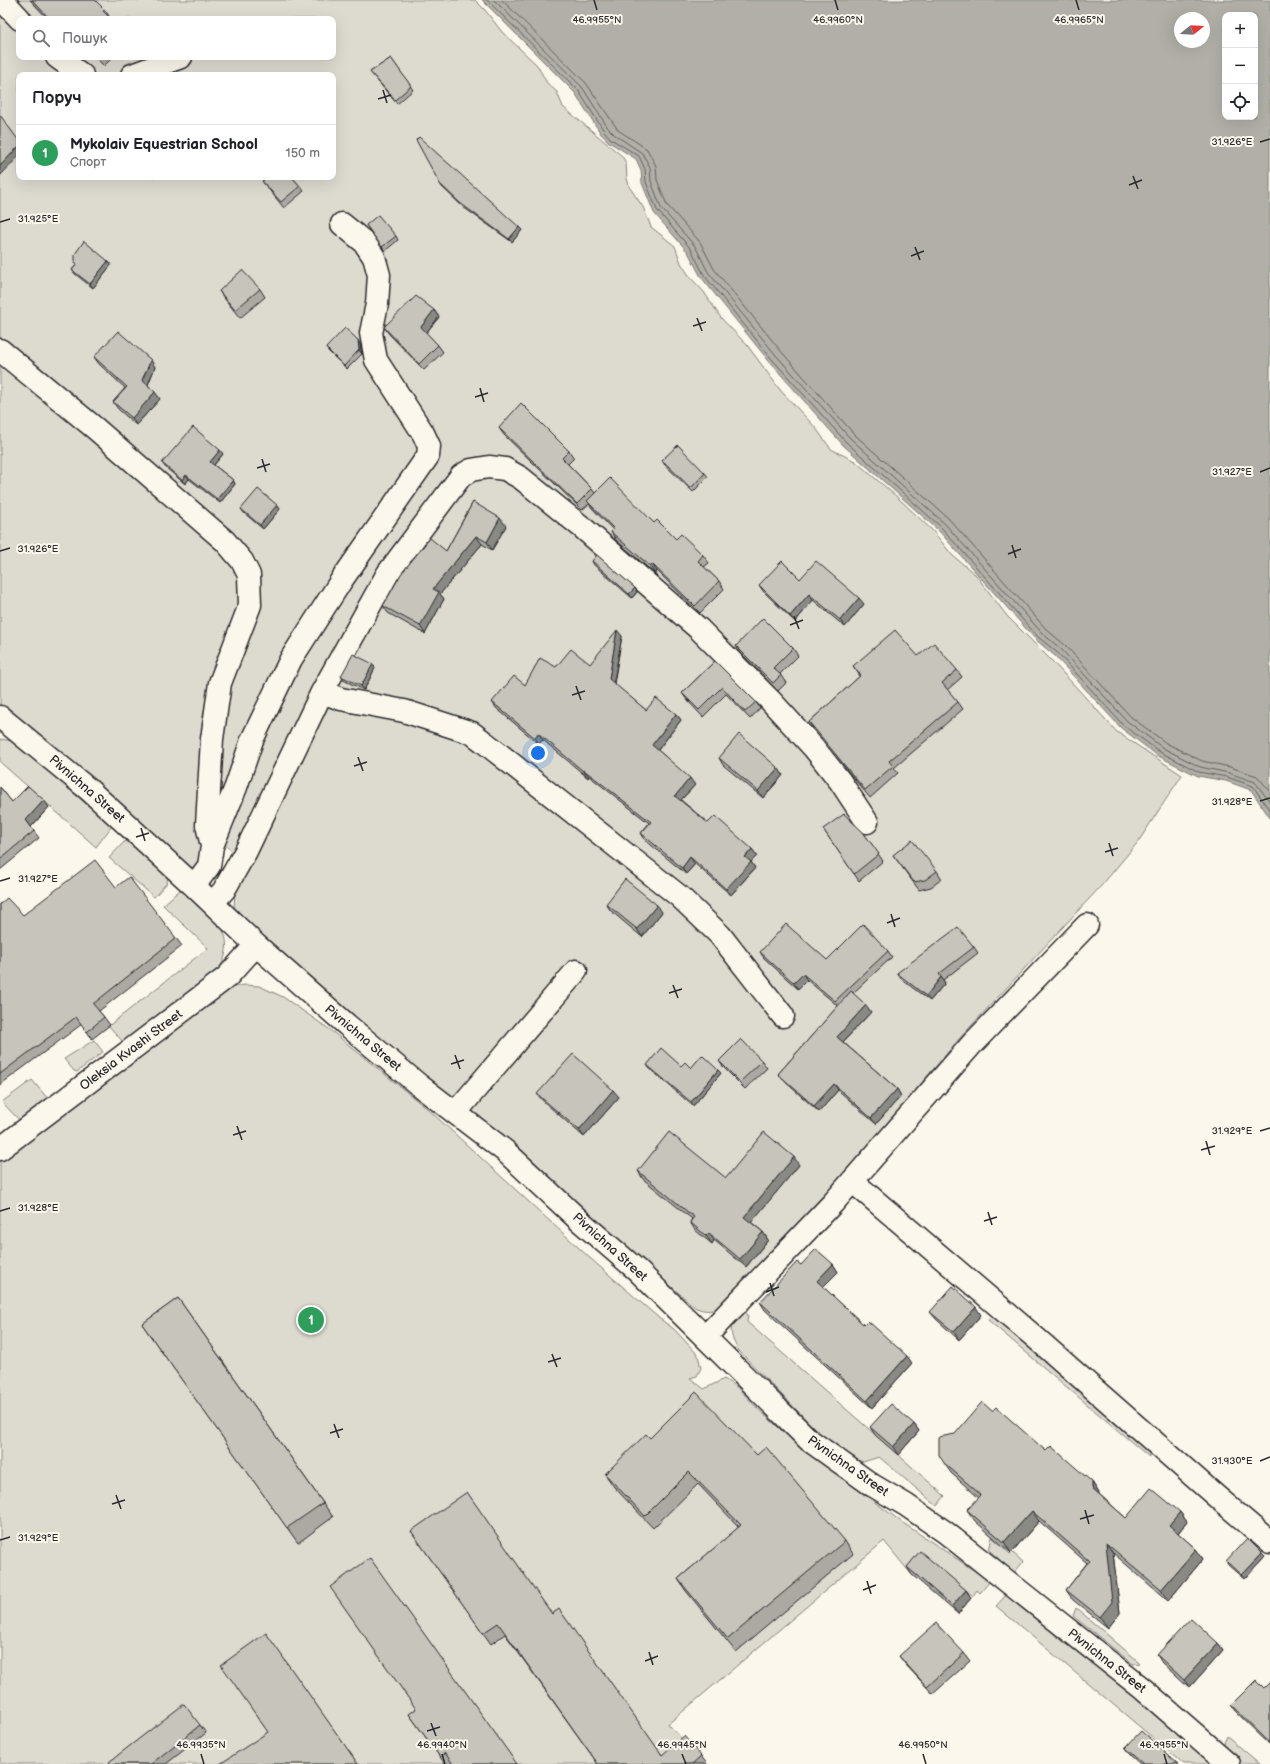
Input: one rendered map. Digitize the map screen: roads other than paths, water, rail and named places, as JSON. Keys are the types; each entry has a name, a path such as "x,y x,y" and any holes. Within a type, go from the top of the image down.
{"street":[{"path":"2,0 17,16"},
{"path":"61,60 78,72"},
{"path":"140,72 173,60"},
{"path":"194,886 209,866 212,846 236,786 252,740 291,659 341,581 428,456 429,446 423,433 376,360 371,334 377,304 379,275 374,257 364,242 342,224"},
{"path":"0,350 96,429 225,541 242,561 250,575 250,605 220,684 212,739 207,825 212,846"},
{"path":"213,903 224,890 246,852 322,692 388,573 461,476 471,470 493,466 505,469 521,478 583,528 705,634 814,748 840,782 867,822"},
{"path":"322,692 341,699 404,711 472,734 484,742 679,896 720,935 783,1016"},
{"name":"Pivnichna Street","path":"0,718 88,788 213,903 256,945 347,1025 420,1086 505,1150 580,1221 637,1270 809,1440 872,1485 945,1532 1143,1689 1230,1764"},
{"path":"705,1337 852,1181 972,1044 1088,925"},
{"name":"Oleksia Kvashi Street","path":"0,1149 226,977 256,945"},
{"path":"456,1112 576,971"},
{"path":"852,1181 1270,1542"}],"water":[{"path":"482,0 1270,0 1270,818 1251,790 1226,781 1198,776 1158,756 1121,728 1055,656 1036,640 938,530 843,445 768,360 701,277 688,252 654,213 642,183 641,170 636,159 609,142 601,134 575,93"}],"place":[{"name":"Mykolaiv Equestrian School","path":"311,1320"}]}
